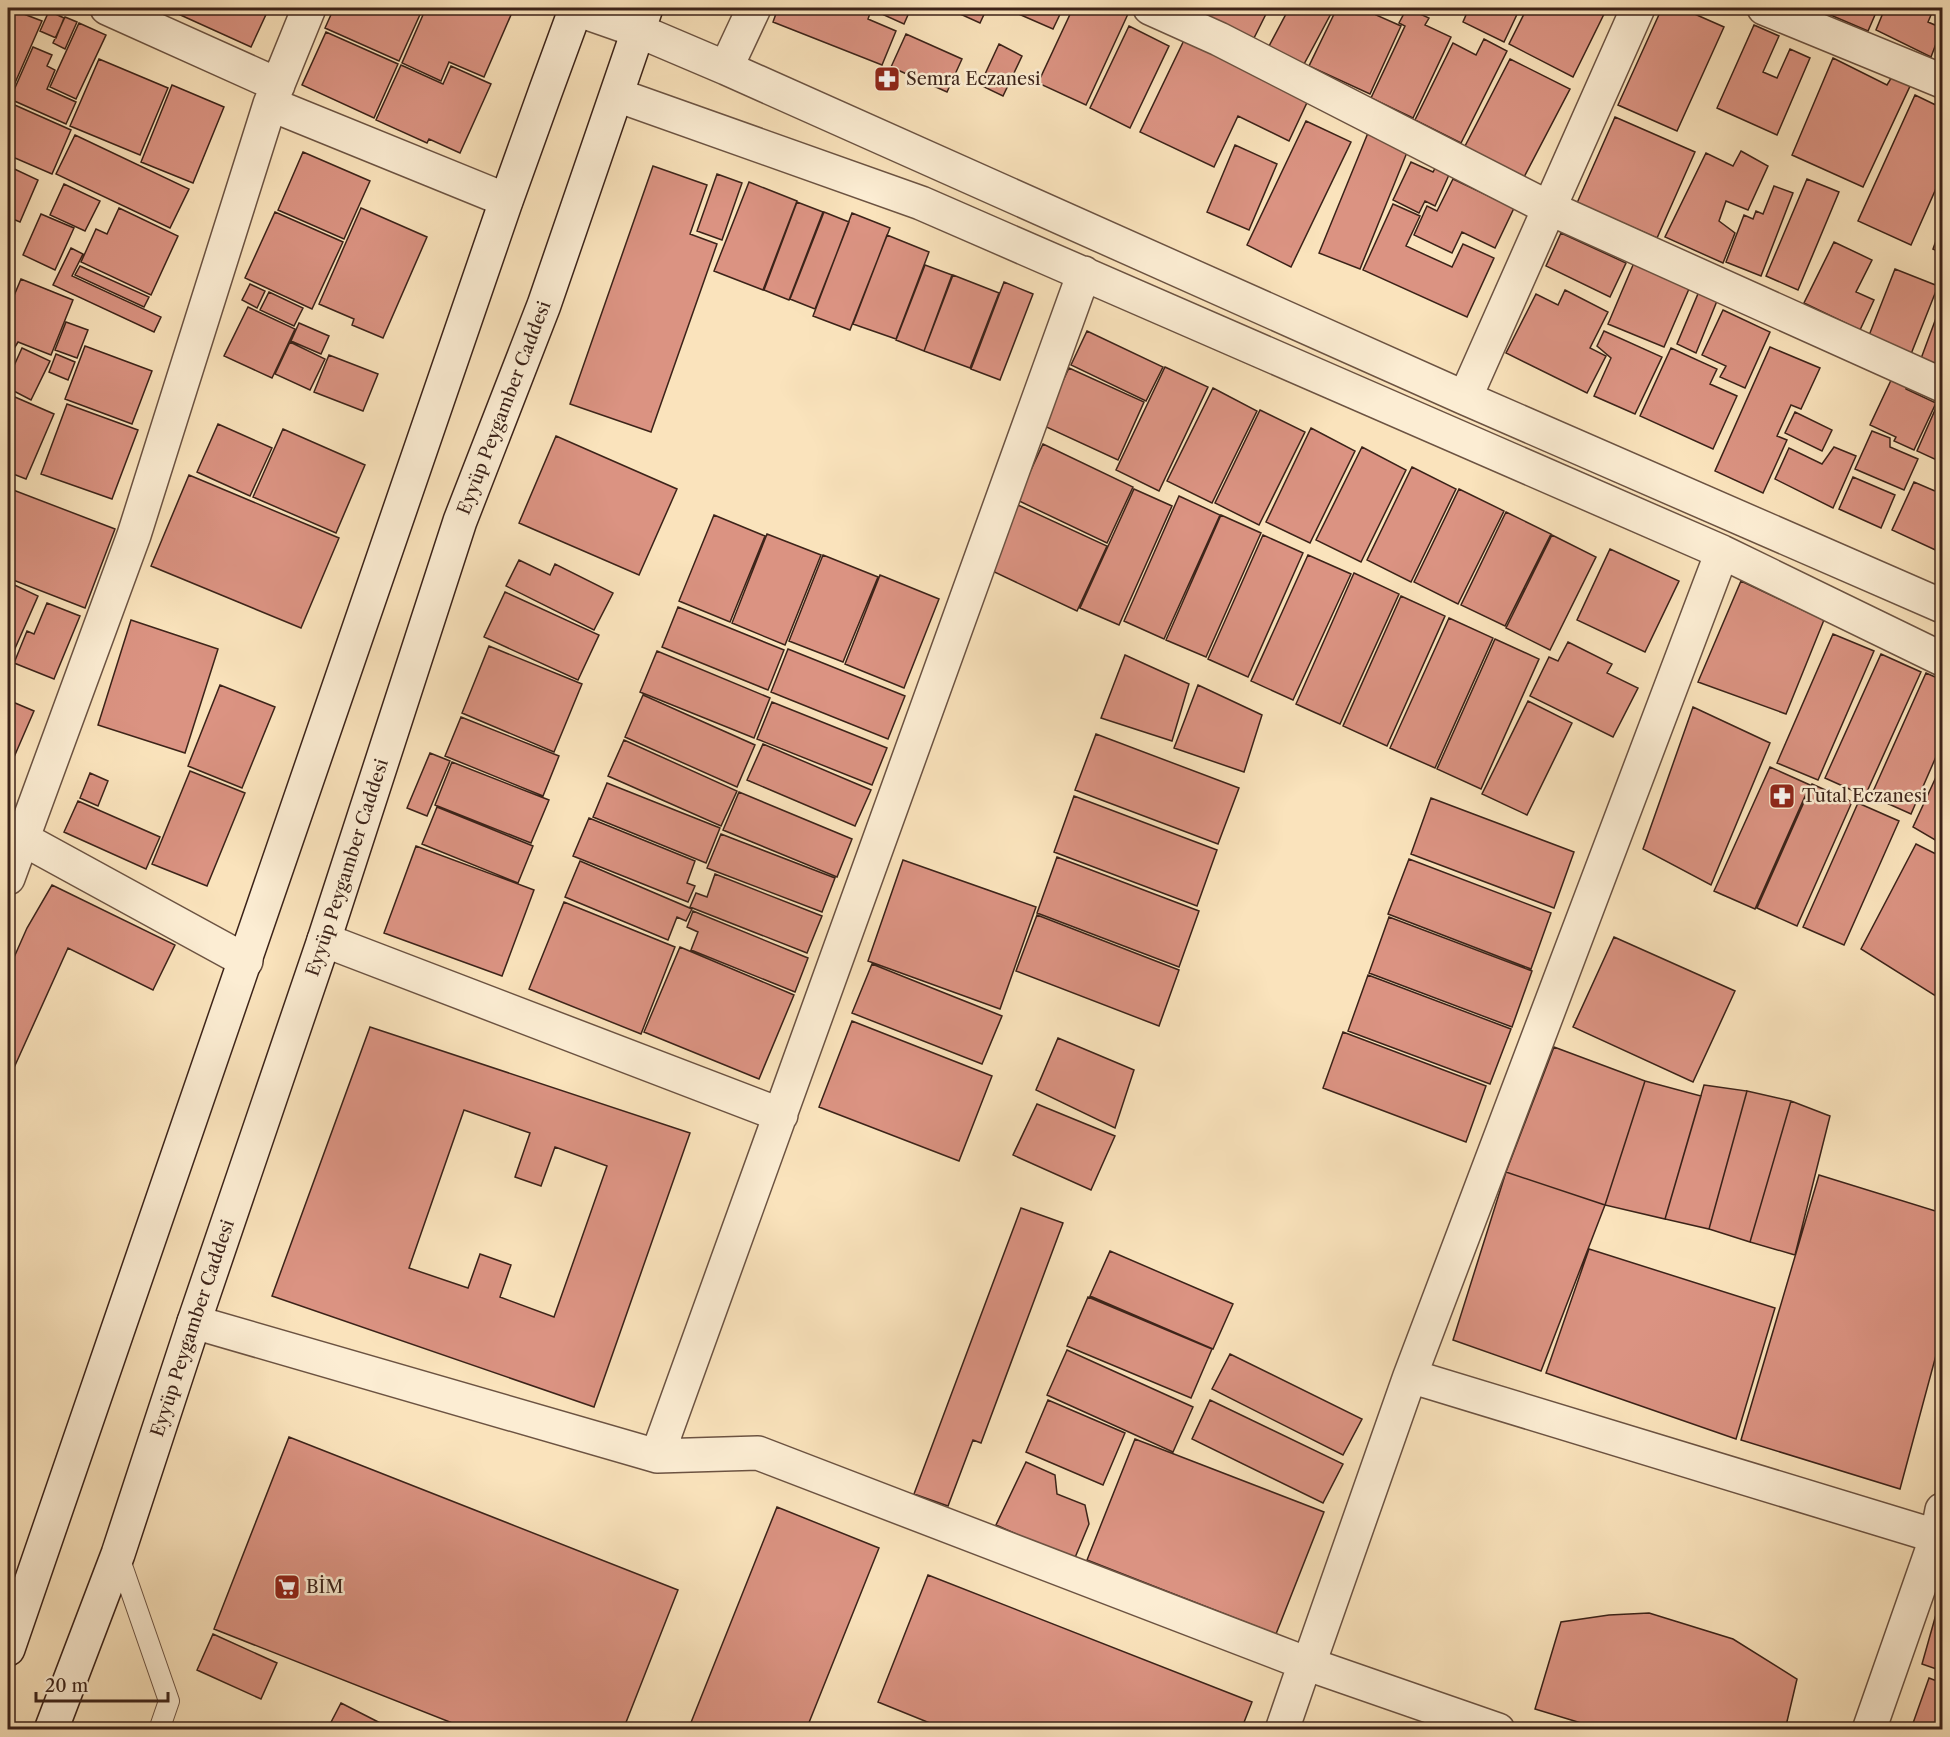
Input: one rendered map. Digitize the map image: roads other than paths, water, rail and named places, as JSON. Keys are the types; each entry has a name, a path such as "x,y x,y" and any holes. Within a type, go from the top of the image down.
{"street":[{"path":"107,8 274,94 506,200"},
{"path":"8,878 134,536 274,94 309,8"},
{"path":"8,1649 506,200 576,8 643,20 726,68 1465,398 1942,606"},
{"path":"726,68 754,8"},
{"path":"1150,8 1220,39 1549,208 1942,385"},
{"path":"1465,398 1638,8"},
{"path":"1764,8 1942,81"},
{"name":"Eyyüp Peygamber Caddesi","path":"51,1730 118,1554 324,940 460,521 543,305 643,20"},
{"path":"616,95 921,203 1722,552 1942,659"},
{"path":"657,1456 1084,273"},
{"path":"1282,1730 1305,1663 1312,1655 1410,1376 1722,552"},
{"path":"23,839 246,961"},
{"path":"324,940 781,1115"},
{"path":"194,1322 657,1456 758,1452 1305,1663 1498,1730"},
{"path":"1410,1376 1941,1528 1869,1730"}],"lane":[{"path":"118,1554 169,1701 159,1730"}],"place":[{"name":"Semra Eczanesi","path":"887,79"},
{"name":"Tutal Eczanesi","path":"1782,796"},
{"name":"BİM","path":"287,1587"}]}
